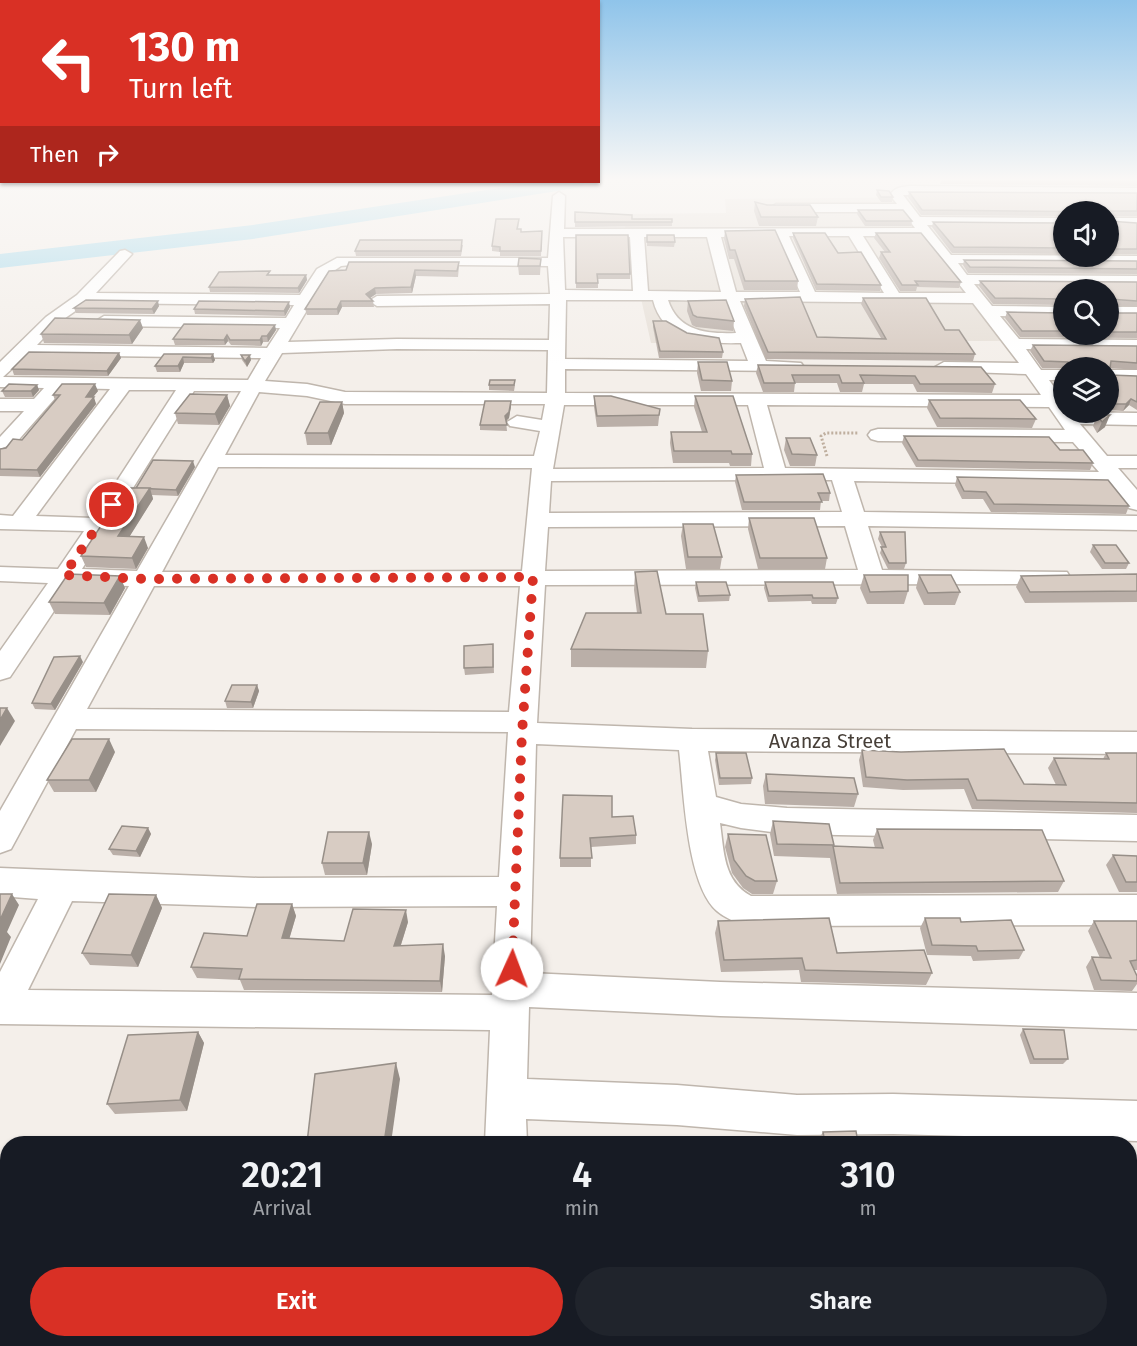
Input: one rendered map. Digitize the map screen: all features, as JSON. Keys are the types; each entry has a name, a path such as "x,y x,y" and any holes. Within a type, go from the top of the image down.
{"street":[{"path":"506,1136 523,727 542,469 555,397 558,297 555,262 556,241"},
{"path":"638,241 641,297"},
{"path":"714,241 732,297 759,366"},
{"path":"784,241 810,298"},
{"path":"859,241 895,298"},
{"path":"931,241 1014,344 1053,400"},
{"path":"0,372 52,320 83,298 125,254"},
{"path":"0,840 253,386 303,300 326,268 343,261 395,259 555,262"},
{"path":"945,259 1137,260"},
{"path":"963,279 1137,281"},
{"path":"376,301 558,297 895,298 1053,311"},
{"path":"83,298 303,300"},
{"path":"660,298 663,312 681,331 712,338 747,338"},
{"path":"1119,312 1137,312"},
{"path":"52,320 291,323"},
{"path":"22,350 274,350 397,344 556,355 815,367"},
{"path":"1014,344 1137,345"},
{"path":"795,367 808,398"},
{"path":"925,367 1053,374"},
{"path":"1119,375 1137,375"},
{"path":"0,382 253,386 307,390 345,398 423,397 497,400 555,397 808,398 1053,401"},
{"path":"0,448 58,383"},
{"path":"10,522 123,385"},
{"path":"0,670 8,646 100,525 188,386"},
{"path":"756,398 776,475"},
{"path":"861,400 897,476"},
{"path":"0,405 37,405"},
{"path":"1119,418 1137,418"},
{"path":"518,422 550,427"},
{"path":"1069,423 1137,503"},
{"path":"878,435 1079,436"},
{"path":"211,461 776,475 1116,479"},
{"path":"1101,462 1137,462"},
{"path":"836,474 872,576"},
{"path":"538,520 852,519 1137,523"},
{"path":"10,522 100,525"},
{"path":"0,574 145,579 872,576 1079,578"},
{"name":"Avanza Street","path":"67,719 523,727 692,740 1137,743"},
{"path":"692,740 710,866 718,888 729,901 746,911 1137,910"},
{"path":"702,806 755,819 787,821 1137,828"},
{"path":"0,882 62,886 398,894 515,891"},
{"path":"62,886 1,1009 720,999 1137,1011"},
{"path":"506,1098 676,1105 797,1115 893,1114 1137,1121"}],"path":[{"path":"836,474 821,436 826,433 844,432 878,435"}],"shaded area":[{"path":"628,241 1053,241 1053,267 1119,267 1119,241 1137,241 1137,340 1119,340 1119,279 1053,279 1053,341 651,343"}],"building":[{"path":"360,241 462,241 461,251 355,251"},
{"path":"493,241 542,241 541,251 500,251 500,247 492,246"},
{"path":"576,241 628,241 630,274 597,274 598,283 576,283"},
{"path":"675,241 675,242 647,242"},
{"path":"728,241 780,241 798,281 745,281 735,250 730,250"},
{"path":"797,241 830,241 838,253 861,252 881,285 817,284"},
{"path":"882,241 927,241 961,282 915,281 918,285 902,285 881,252 890,252"},
{"path":"949,241 1053,241 1053,248 954,247"},
{"path":"1119,241 1137,241 1137,249 1119,249"},
{"path":"519,258 541,259 540,266 518,266"},
{"path":"964,260 1053,261 1053,267 1119,267 1119,261 1137,261 1137,269 970,267"},
{"path":"349,262 459,262 457,271 415,270 411,287 375,288 366,294 373,301 341,301 337,309 305,309 329,271 346,270"},
{"path":"270,271 267,275 306,275 298,288 209,287 219,272"},
{"path":"980,281 1053,281 1053,299 995,298"},
{"path":"1119,282 1137,282 1137,301 1119,300"},
{"path":"800,297 817,337 886,339 863,298 926,298 945,330 959,330 975,354 768,352 745,299"},
{"path":"86,300 158,301 152,309 74,308"},
{"path":"726,300 734,321 697,317 693,315 688,301"},
{"path":"199,301 289,302 284,311 194,309"},
{"path":"1007,312 1053,313 1053,331 1022,331"},
{"path":"1119,313 1137,313 1137,332 1119,332"},
{"path":"55,318 140,320 129,335 41,334"},
{"path":"653,321 666,321 687,333 719,338 723,352 660,351"},
{"path":"184,324 275,325 267,336 262,336 260,340 230,340 227,335 224,340 173,339"},
{"path":"1033,345 1137,346 1137,363 1119,362 1119,357 1053,357 1053,361 1044,361"},
{"path":"29,352 119,353 107,371 12,369"},
{"path":"164,354 213,354 211,358 183,357 178,366 155,366"},
{"path":"241,355 250,355 245,361"},
{"path":"698,362 727,362 732,381 702,380"},
{"path":"758,365 981,367 995,384 920,384 915,376 860,375 864,383 842,383 839,375 792,375 795,383 764,383"},
{"path":"1119,375 1137,376 1137,402 1131,399 1126,404 1119,404"},
{"path":"490,380 515,380 514,385 489,385"},
{"path":"9,384 37,385 31,391 2,391"},
{"path":"62,384 95,384 86,397 94,397 37,470 0,469 0,449 6,448 13,439 22,440 60,395 53,395"},
{"path":"190,394 227,395 215,414 175,413"},
{"path":"594,396 611,396 660,409 659,415 597,416"},
{"path":"695,396 733,396 752,454 732,454 731,451 674,451 671,432 707,432"},
{"path":"929,400 1020,400 1036,419 940,418"},
{"path":"485,401 511,401 509,412 505,416 507,425 480,425"},
{"path":"320,402 342,402 328,433 305,433"},
{"path":"904,436 1049,437 1060,450 1083,450 1093,463 918,460"},
{"path":"786,438 810,438 817,455 792,454"},
{"path":"153,460 193,461 176,490 136,488"},
{"path":"823,474 830,493 818,493 822,502 744,502 736,475"},
{"path":"957,477 1108,480 1129,506 994,504 986,492 964,491"},
{"path":"126,488 150,488 118,536 144,537 132,558 81,556"},
{"path":"749,518 814,518 827,558 760,558"},
{"path":"683,524 713,524 722,557 688,557"},
{"path":"880,532 905,532 906,563 889,563 881,547 886,547"},
{"path":"1093,545 1116,545 1129,563 1105,563"},
{"path":"657,571 666,614 703,614 708,651 571,649 586,613 641,613 635,572"},
{"path":"68,574 120,576 104,603 49,602"},
{"path":"1137,574 1137,591 1030,592 1021,576"},
{"path":"864,575 908,575 908,591 870,592"},
{"path":"919,575 951,575 960,592 928,593"},
{"path":"696,582 726,582 730,595 699,596"},
{"path":"765,582 833,582 838,598 813,598 812,595 769,596"},
{"path":"493,644 493,667 464,668 464,646"},
{"path":"80,656 51,704 32,703 54,657"},
{"path":"232,685 257,685 251,702 225,701"},
{"path":"0,708 7,708 0,720"},
{"path":"72,739 109,739 89,780 47,780"},
{"path":"1004,749 1024,784 1066,785 1054,758 1109,759 1106,753 1137,753 1137,803 977,800 968,779 907,780 866,777 862,750 901,752"},
{"path":"716,753 746,753 752,778 720,778"},
{"path":"766,774 854,778 858,794 768,791"},
{"path":"563,795 612,796 612,817 633,816 636,835 590,838 592,858 560,858"},
{"path":"773,821 829,824 834,845 777,844"},
{"path":"122,826 148,828 136,851 109,849"},
{"path":"877,829 1042,830 1064,881 840,883 833,846 883,848"},
{"path":"328,832 369,832 363,863 322,863"},
{"path":"728,834 766,835 777,881 755,881 746,876 734,860"},
{"path":"1113,855 1137,856 1137,882 1126,882"},
{"path":"0,894 12,894 0,920"},
{"path":"109,894 156,895 131,955 82,953"},
{"path":"257,904 292,904 282,938 344,941 353,909 406,910 394,946 443,944 440,981 239,979 242,969 191,967 204,933 247,936"},
{"path":"829,918 837,953 924,950 932,973 805,970 802,958 724,960 718,921"},
{"path":"925,918 960,918 961,922 1011,920 1024,950 978,951 976,946 932,945"},
{"path":"1094,921 1137,921 1137,960 1130,961 1137,981 1101,980 1092,957 1111,958"},
{"path":"1023,1029 1064,1030 1068,1059 1034,1059"},
{"path":"198,1032 180,1100 107,1104 128,1035"},
{"path":"396,1063 385,1136 308,1136 315,1074"},
{"path":"856,1131 857,1136 824,1136 823,1132"}],"waterway":[{"path":"0,261 176,241"}],"route":[{"path":"112,505 64,575 145,579 533,577 522,733 512,969"}]}
